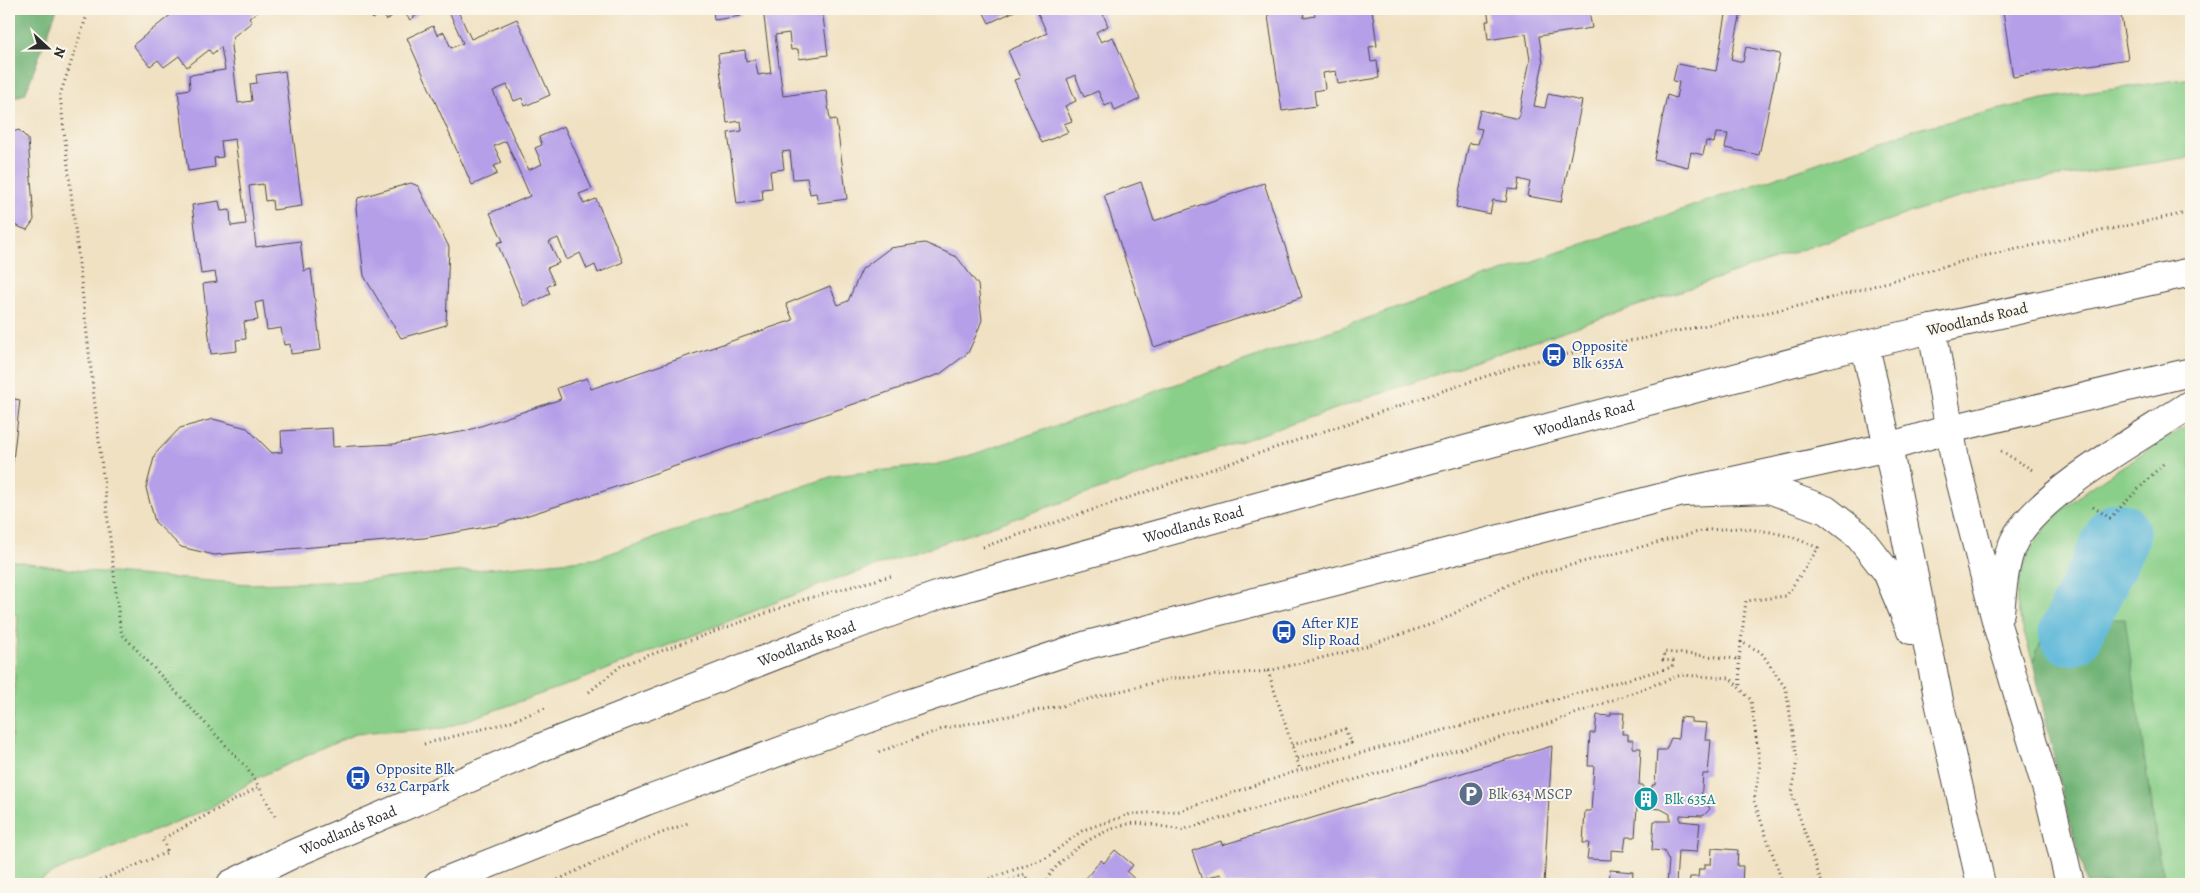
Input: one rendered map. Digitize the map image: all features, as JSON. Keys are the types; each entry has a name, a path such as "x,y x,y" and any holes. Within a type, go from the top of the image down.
{"main road":[{"name":"Woodlands Road","path":"231,884 295,853 547,745 811,642 942,594 1392,469 1824,354 2191,272"},
{"path":"1932,329 1955,460 1998,628 2050,800 2070,884"},
{"path":"1865,346 1888,447 1940,706 1981,884"},
{"path":"438,884 646,801 908,704 1087,645 1683,492 1888,447 1950,429 2191,372"},
{"path":"1998,628 2005,568 2018,535 2042,507 2082,476 2191,404"},
{"path":"1683,492 1769,489 1811,504 1839,519 1857,534 1887,572 1896,590 1940,706"}],"path":[{"path":"89,9 60,95 120,627 122,634 246,768 275,816"},
{"path":"980,548 1524,363 1812,303 1974,258 2191,212"},
{"path":"2110,518 2156,468 2168,458"},
{"path":"873,754 945,728 1061,706 1168,679 1268,671 1354,650 1438,622 1521,578 1706,530 1740,528 1771,532 1792,537 1819,548 1786,596 1746,601 1739,659 1740,688"},
{"path":"581,695 590,692 622,665 805,599 897,574"},
{"path":"1741,642 1761,652 1786,688 1797,759 1792,794 1822,884"},
{"path":"975,884 1046,858 1083,830 1132,814 1179,811 1300,770 1672,667 1673,661 1663,660 1664,652 1739,659"},
{"path":"1268,671 1300,770"},
{"path":"1044,884 1050,872 1087,840 1129,824 1182,830 1547,724 1681,675 1730,678 1751,700 1760,766 1754,801 1783,884"},
{"path":"424,744 506,723 553,705"},
{"path":"1292,745 1345,729 1350,743 1297,759"},
{"path":"91,884 168,852 162,839 259,787"},
{"path":"549,884 633,844 689,822"},
{"path":"1000,884 1025,874 1028,884"}],"green space":[{"path":"9,9 57,9 25,94 9,99"},
{"path":"2191,78 2191,157 2002,186 1930,206 817,586 583,679 445,728 355,734 257,778 210,808 57,871 33,884 9,884 9,782 18,615 9,614 9,560 74,570 249,584 359,581 594,559 833,476 948,463 1913,130 2043,99"},
{"path":"2191,424 2191,884 2166,884 2158,854 2150,789 2044,633 2033,662 2020,619 2017,596 2021,573 2029,553 2040,535 2054,519 2070,504 2105,478"},
{"path":"2125,619 2158,854 2166,884 2087,884 2063,797 2033,662 2044,633 2058,620"}],"building":[{"path":"178,9 261,9 249,18 252,22 234,36 231,46 238,103 252,101 250,84 257,83 256,75 285,71 302,206 273,210 272,200 265,201 263,184 249,186 256,247 300,241 304,271 311,269 321,350 291,354 290,344 284,345 281,328 267,330 263,301 255,303 258,320 244,322 246,339 236,340 237,351 211,354 203,284 217,282 215,272 201,274 192,205 219,201 221,211 230,210 231,226 246,224 235,139 221,141 223,157 214,158 215,167 188,171 178,91 190,89 189,75 225,70 221,47 212,54 209,50 187,67 179,56 164,67 158,60 150,66 133,45"},
{"path":"365,9 401,9 387,20 381,13 373,19"},
{"path":"401,9 425,9 410,20"},
{"path":"448,9 457,9 471,39 517,19 550,95 525,106 522,98 514,101 507,85 493,91 528,170 542,164 535,148 542,145 539,137 564,126 592,189 579,194 584,204 596,199 623,262 598,273 595,265 587,269 580,253 567,260 558,238 549,242 559,263 547,268 554,283 547,287 550,294 524,306 497,243 503,241 490,213 530,196 506,141 494,146 502,163 494,166 497,174 472,185 407,38 433,26 437,35 444,32 451,48 463,43"},
{"path":"713,9 740,9 741,16 714,20"},
{"path":"763,9 822,9 828,55 799,59 798,49 791,50 789,33 775,35 783,96 826,90 830,120 836,119 847,199 818,203 816,193 810,194 807,178 793,179 790,151 782,152 784,169 770,171 772,188 762,189 763,200 737,204 728,133 742,131 741,121 727,123 718,54 745,50 746,61 755,59 758,75 771,73"},
{"path":"982,9 1014,9 1015,11 989,23"},
{"path":"1036,9 1101,9 1108,26 1096,32 1101,42 1113,37 1140,99 1115,111 1112,103 1105,106 1098,91 1084,97 1075,75 1067,79 1076,101 1065,106 1072,121 1064,124 1068,132 1042,143 1014,80 1020,78 1008,51 1047,33"},
{"path":"1267,9 1303,9 1304,18 1315,16 1314,9 1372,9 1377,46 1369,47 1371,62 1377,61 1379,78 1338,84 1336,71 1323,73 1325,89 1314,91 1316,106 1282,111"},
{"path":"1487,9 1582,9 1582,12 1589,11 1592,28 1539,36 1543,63 1534,106 1545,108 1548,94 1582,101 1561,202 1527,196 1530,182 1519,179 1517,190 1508,189 1506,202 1493,200 1490,214 1456,207 1469,143 1478,144 1482,129 1476,128 1480,110 1518,119 1530,60 1526,34 1488,40 1486,21 1489,21"},
{"path":"1727,9 1739,9 1740,17 1731,59 1743,62 1746,47 1780,54 1759,155 1725,148 1728,134 1716,133 1714,143 1706,141 1703,155 1691,152 1688,167 1654,159 1667,95 1676,98 1679,82 1673,81 1677,64 1716,71"},
{"path":"2019,9 2120,9 2128,59 2013,77 2003,11"},
{"path":"19,130 28,139 34,220 27,230 9,223 9,133"},
{"path":"1141,182 1154,221 1264,183 1302,297 1154,347 1104,195"},
{"path":"411,183 418,186 449,247 446,325 401,338 364,276 356,208 358,198"},
{"path":"925,243 957,257 978,285 982,320 977,333 968,353 940,374 601,492 497,525 424,538 214,555 181,547 155,522 146,488 155,454 180,428 213,419 247,428 272,453 282,452 281,431 332,428 333,447 394,444 466,431 561,399 557,388 587,378 591,389 793,320 786,304 830,286 838,305 848,301 862,269 890,248"},
{"path":"9,398 20,400 10,486 9,485"},
{"name":"Blk 635A","path":"1611,713 1624,713 1622,734 1628,734 1628,740 1633,740 1633,748 1641,748 1639,785 1643,785 1642,797 1652,798 1652,785 1655,785 1657,750 1666,750 1671,738 1678,739 1680,717 1691,718 1691,722 1707,723 1705,740 1711,740 1708,774 1703,774 1701,801 1707,803 1710,809 1703,816 1680,815 1680,821 1700,823 1697,852 1678,851 1676,884 1667,884 1669,861 1664,851 1652,850 1654,821 1670,821 1670,814 1661,809 1637,807 1635,837 1626,837 1624,851 1611,850 1611,860 1587,859 1589,843 1583,843 1585,811 1591,811 1594,766 1588,766 1590,733 1595,733 1597,715 1611,716"},
{"name":"Blk 634 MSCP","path":"1552,746 1544,884 1225,884 1220,874 1202,880 1192,851 1221,841 1222,845"},
{"name":"Blk 635A","path":"1712,848 1738,850 1737,866 1743,866 1742,884 1689,884 1690,877 1698,877 1699,869 1705,869 1705,864 1711,864"},
{"path":"1115,850 1133,865 1127,872 1138,882 1136,884 1081,884 1101,860 1104,863"},
{"path":"1610,870 1633,872 1632,882 1641,884 1609,884"}],"waterway":[{"path":"2071,633 2118,534"}],"place":[{"name":"Opposite Blk 635A","path":"1554,355"},
{"name":"After KJE Slip Road","path":"1284,632"},
{"name":"Opposite Blk 632 Carpark","path":"358,778"},
{"name":"Blk 634 MSCP","path":"1471,794"},
{"name":"Blk 635A","path":"1646,799"}]}
